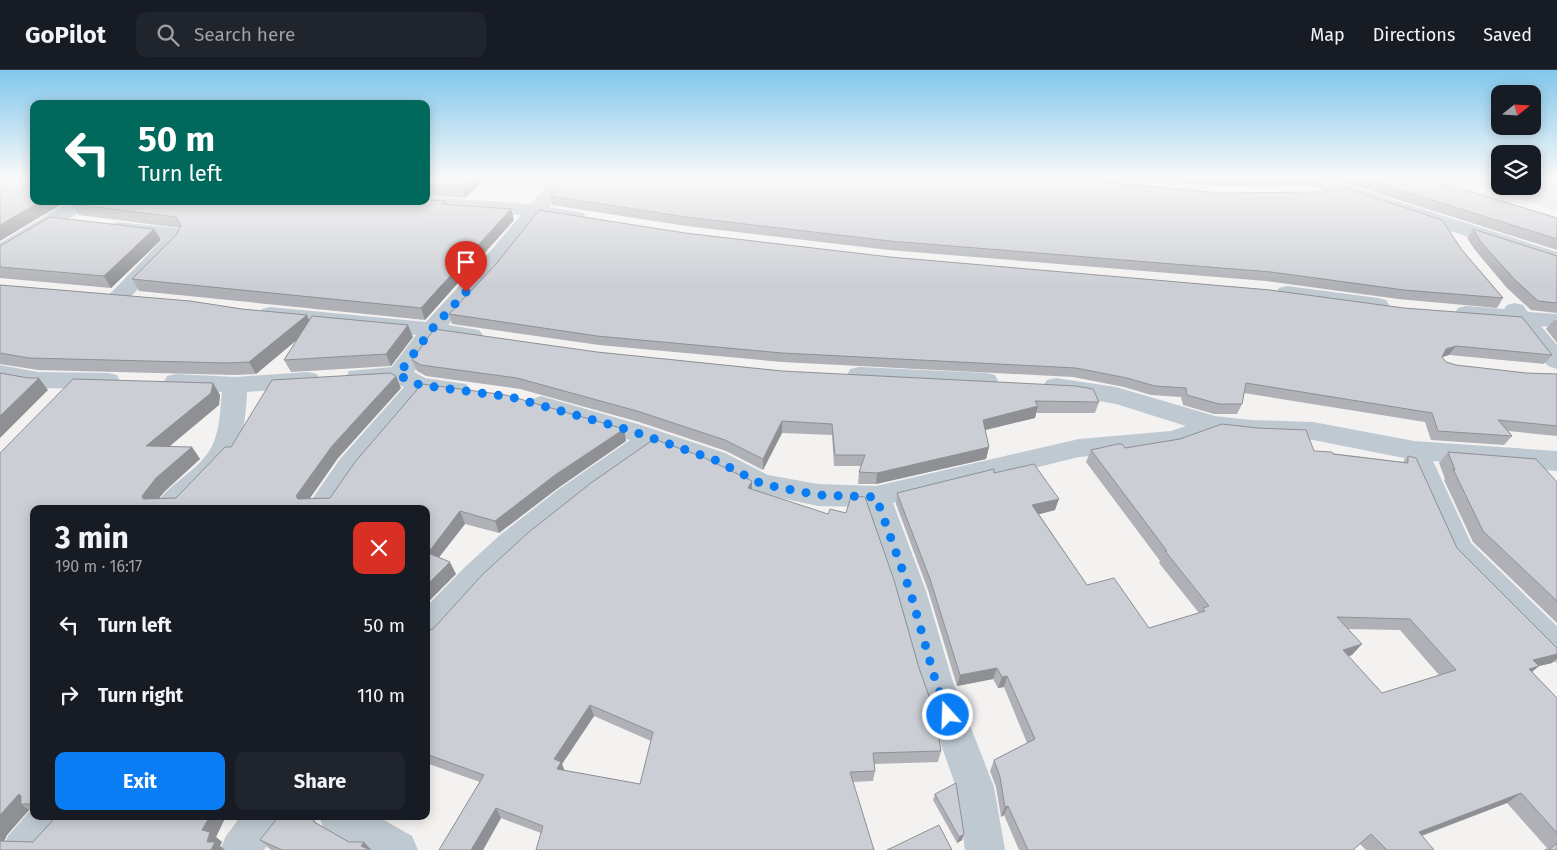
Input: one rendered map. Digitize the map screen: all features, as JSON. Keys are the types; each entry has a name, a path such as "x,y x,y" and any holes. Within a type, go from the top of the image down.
{"street":[{"path":"5,245 62,214"},
{"path":"322,505 409,380 432,329 489,267 531,214"},
{"path":"562,214 591,219"},
{"path":"1420,214 1557,259"},
{"path":"52,220 175,234 176,237 107,297 147,300"},
{"path":"1445,222 1465,254"},
{"path":"1266,290 1398,308"},
{"path":"1498,294 1522,317 1551,370"},
{"path":"249,312 432,329 491,338"},
{"path":"1446,312 1557,321"},
{"path":"0,374 38,380 235,385 409,380 484,393"},
{"path":"839,374 1004,382"},
{"path":"56,401 76,380"},
{"path":"1034,384 1073,387 1114,396 1214,425 1251,429 1313,431 1414,450 1557,461"},
{"path":"171,505 218,459 231,430 235,385"},
{"path":"520,399 629,430 715,460 762,484 818,495 876,497 1079,448 1174,440 1214,425"},
{"path":"430,625 490,562 528,529 590,480 652,438"},
{"path":"1414,450 1459,550 1557,648"},
{"path":"876,497 910,591 935,679 975,788 985,850"},
{"path":"22,850 48,820"},
{"path":"240,850 262,820"},
{"path":"345,820 398,850"}],"building":[{"path":"0,214 18,214 0,225"},
{"path":"155,214 506,214 421,308 132,279 176,235 181,225 176,217"},
{"path":"535,214 567,214 685,233 890,257 1270,290 1404,308 1522,317 1552,355 1456,346 1446,349 1442,357 1446,362 1456,365 1526,373 1557,374 1557,426 1498,420 1512,436 1438,431 1432,413 1246,383 1242,404 1219,404 1187,395 1186,388 1155,386 1127,378 1076,368 782,353 597,336 449,314 496,264"},
{"path":"669,214 1425,214 1442,220 1462,250 1503,298 1404,290 1271,272 890,241"},
{"path":"1478,214 1545,214 1557,218 1557,239"},
{"path":"50,217 154,229 104,276 0,267 0,246"},
{"path":"1473,229 1557,256 1557,303 1538,301 1514,279 1480,241"},
{"path":"0,285 190,301 242,309 307,315 249,362 29,358 0,353"},
{"path":"312,316 408,325 386,354 284,360"},
{"path":"434,329 597,352 782,371 1076,386 1093,389 1099,402 1035,401 1038,406 983,420 989,447 877,473 859,472 865,455 835,455 832,424 782,421 763,459 725,440 637,411 517,378 421,365 412,360"},
{"path":"0,373 39,378 0,416"},
{"path":"390,373 396,376 332,446 296,496 298,499 330,498 355,462 422,384 506,395 624,429 555,475 495,521 460,511 430,550 430,505 30,505 30,804 21,804 21,796 19,794 0,815 0,453 73,379 213,383 211,393 146,446 192,447 156,478 142,496 143,499 176,498 225,447 231,447 272,380"},
{"path":"1222,424 1306,430 1314,451 1408,463 1408,456 1416,458 1457,548 1557,648 1557,654 1533,660 1539,666 1529,669 1557,698 1557,833 1521,793 1419,832 1434,850 1387,850 1371,834 1354,850 1028,850 1008,806 1005,807 1000,777 994,760 1035,739 1007,676 1002,677 997,668 960,675 930,579 897,493 994,469 994,473 1034,464 1059,499 1032,505 1087,585 1114,578 1149,628 1205,611 1203,608 1209,606 1165,551 1167,551 1091,450 1118,444 1122,444 1125,448 1180,439","holes":["1337,617 1410,619 1456,670 1382,693 1343,650 1362,644"]},
{"path":"654,439 703,457 752,481 748,488 828,514 830,509 846,513 851,496 865,497 894,580 919,668 935,713 941,751 873,753 875,771 850,772 874,850 536,850 543,826 496,808 471,850 439,850 484,775 430,755 430,630 433,629 483,574 529,532 591,483","holes":["590,705 653,732 640,784 557,769 561,762 554,759"]},
{"path":"1448,452 1536,459 1557,482 1557,601 1483,531 1453,469 1455,470"},
{"path":"430,554 450,562 430,582"},
{"path":"956,783 964,834 959,837 935,794"},
{"path":"208,820 202,830 210,832 207,842 215,842 211,850 0,850 0,841 33,842 52,821"},
{"path":"276,820 313,820 349,842 364,842 361,846 370,850 282,850 260,840"},
{"path":"939,825 952,850 887,850"},
{"path":"1557,843 1557,850 1549,850"}],"route":[{"path":"466,292 432,329 398,375 420,385 511,397 629,430 715,460 762,484 818,495 876,497 910,591 935,679 948,715"}]}
